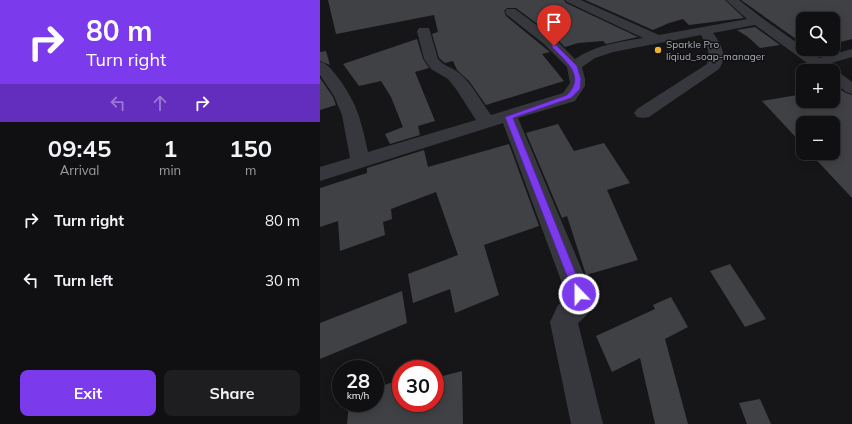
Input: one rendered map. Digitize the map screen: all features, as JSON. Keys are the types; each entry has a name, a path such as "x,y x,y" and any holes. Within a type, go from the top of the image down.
{"street":[{"path":"571,0 657,39"},
{"path":"732,0 818,64"},
{"path":"320,174 569,97 576,89 578,79 574,66 549,41 511,12"},
{"path":"574,66 590,55 610,48 757,20"},
{"path":"643,113 714,66 718,56 705,30"},
{"path":"424,31 430,58 436,66 453,76 498,120 579,294 579,305 568,314 564,322 586,424"},
{"path":"828,64 852,53"},
{"path":"320,66 326,72 351,114 360,161"},
{"path":"840,80 852,89"}],"building":[{"path":"328,0 564,0 566,3 638,37 606,44 603,41 578,43 565,47 555,37 516,8 507,8 504,11 506,16 550,52 542,54 564,81 486,105 469,81 457,70 453,61 445,63 439,58 432,34 438,32 434,15 336,34"},
{"path":"585,0 725,0 744,18 689,25 683,19 653,30"},
{"path":"741,0 852,0 852,39 840,42 840,12 796,12 796,39"},
{"path":"755,27 780,45 760,48 748,37 737,30"},
{"path":"417,39 423,59 429,68 415,72 435,121 418,126 420,135 390,144 385,134 403,127 391,97 381,81 359,86 343,64"},
{"path":"326,51 330,65 320,61 320,52"},
{"path":"320,78 333,97 336,105 320,110"},
{"path":"840,90 852,95 852,198 817,160 840,160 840,116 796,116 796,137 762,101 796,95 796,108 840,108"},
{"path":"558,124 574,151 604,143 630,183 607,190 638,260 586,275 567,216 562,218 526,133"},
{"path":"509,144 539,226 484,245 499,295 455,313 450,289 413,303 408,274 458,255 436,192 391,209 392,219 383,222 385,235 340,251 338,221 320,227 320,188 367,173 367,168 424,150 428,167"},
{"path":"730,264 766,319 745,327 710,271"},
{"path":"402,291 407,323 320,359 320,323"},
{"path":"671,297 688,327 665,339 688,424 655,424 640,358 612,372 596,336 655,309 653,305"},
{"path":"462,371 463,424 347,424 348,412 384,412 384,385 392,383 392,412 444,412 444,376"},
{"path":"760,399 771,424 747,424 739,403"}],"place":[{"name":"Sparkle Pro liqiud_soap-manager","path":"658,50"}],"route":[{"path":"554,46 574,66 578,79 576,89 569,97 509,117 579,294"}]}
